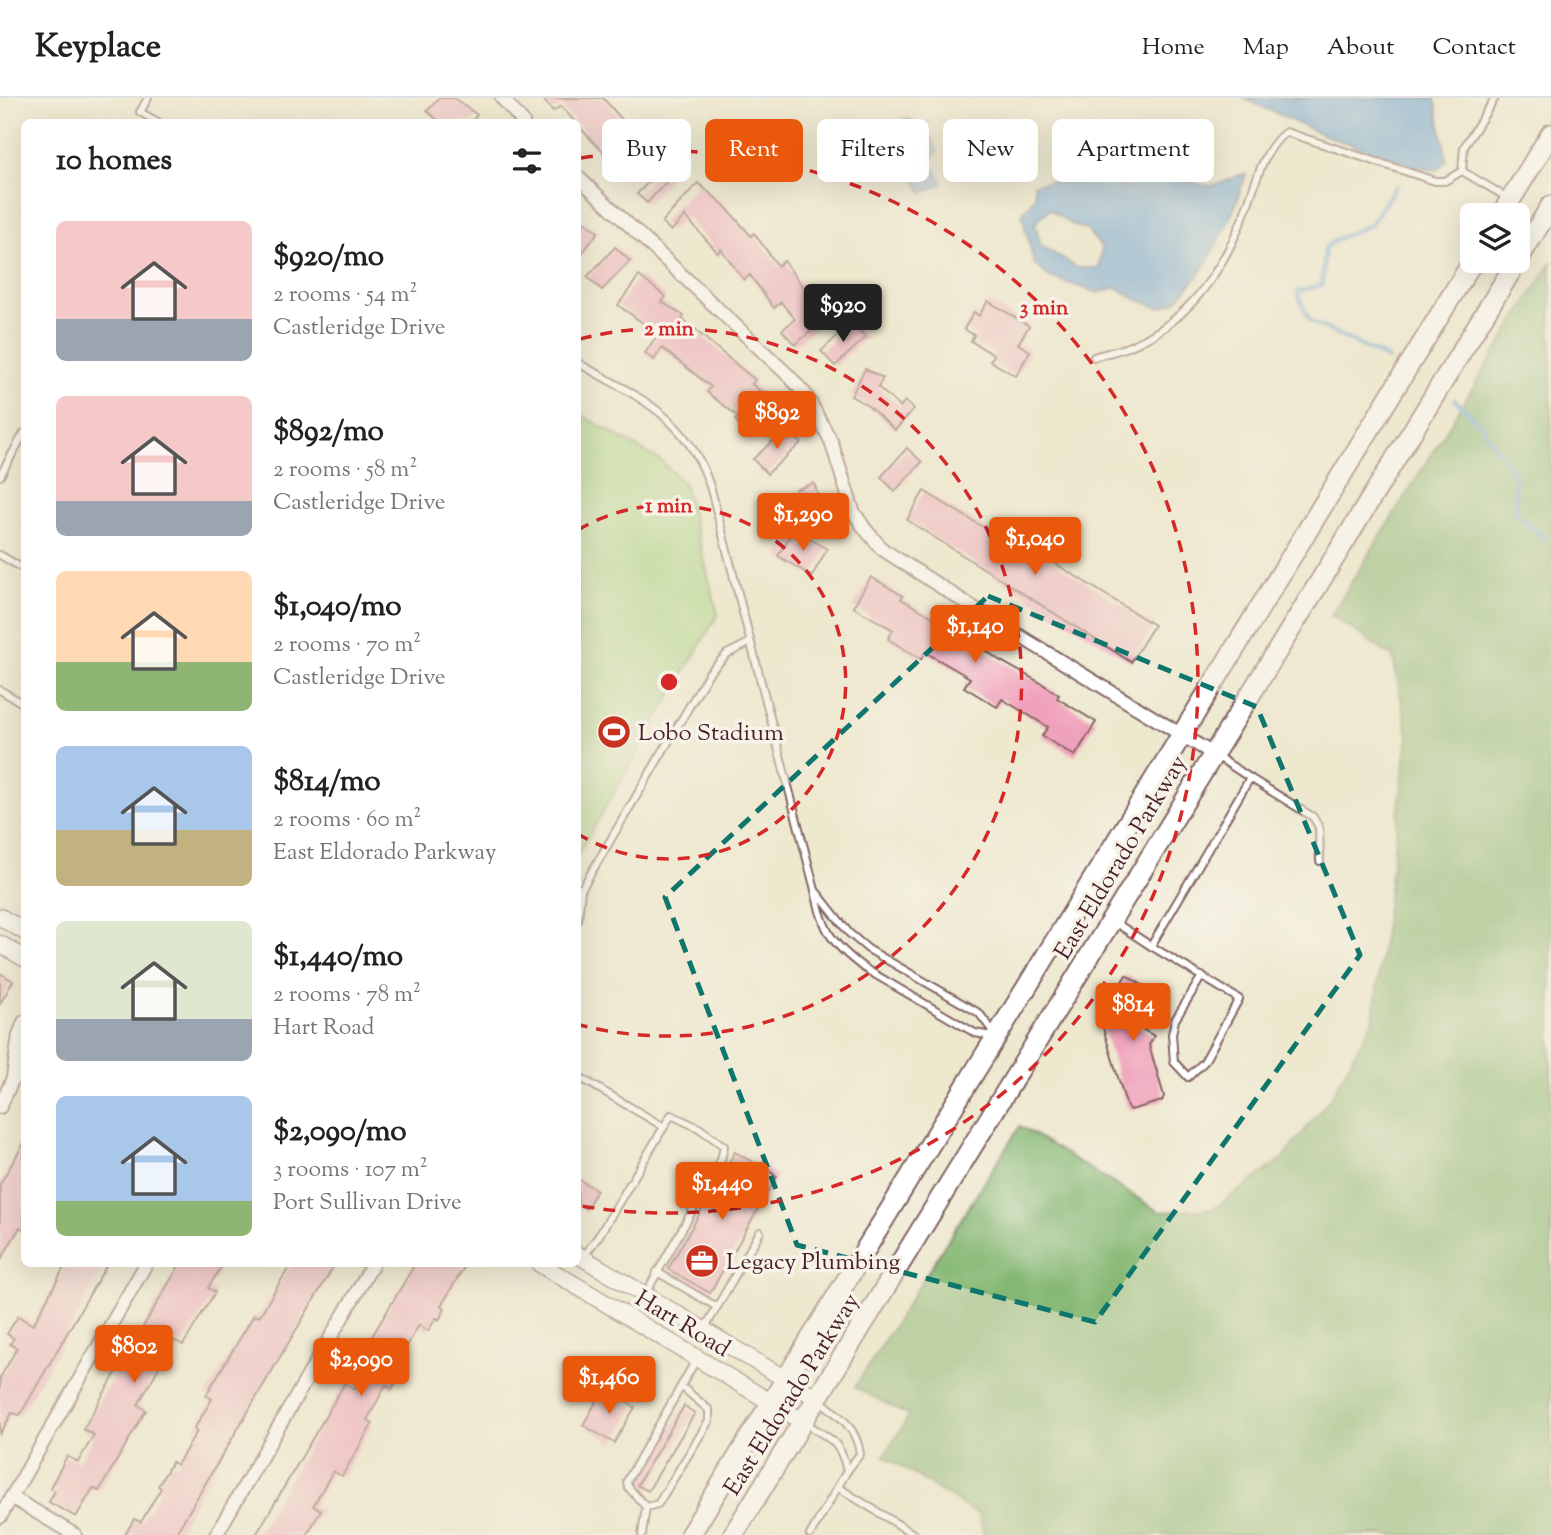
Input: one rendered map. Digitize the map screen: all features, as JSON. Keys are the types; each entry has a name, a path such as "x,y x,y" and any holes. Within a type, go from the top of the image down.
{"main road":[{"path":"1508,203 1551,134"},
{"name":"East Eldorado Parkway","path":"733,1535 1551,206"},
{"name":"East Eldorado Parkway","path":"690,1535 1466,273"}],"street":[{"path":"502,98 520,119"},
{"path":"581,180 806,395 831,441 853,510 882,549 1213,754"},
{"path":"0,918 21,929"},
{"path":"0,944 21,956"},
{"path":"0,1107 19,1081 21,1030"},
{"name":"Hart Road","path":"581,1257 817,1398"},
{"path":"0,1517 144,1267"},
{"path":"216,1535 371,1267"},
{"name":"Hart Road","path":"545,1267 802,1421"},
{"path":"569,1281 575,1267"},
{"path":"11,1497 75,1535"}],"lane":[{"path":"148,98 140,112 153,119"},
{"path":"1462,171 1464,147 1495,98"},
{"path":"1094,357 1131,346 1162,329 1205,290 1229,250 1259,172 1278,138 1286,132 1434,181 1446,181 1462,171"},
{"path":"1462,171 1501,203"},
{"path":"581,365 647,402 666,416 684,435 698,456 712,493 821,920 827,932 849,957 975,1033 997,1037"},
{"path":"0,476 21,438"},
{"path":"0,555 21,567"},
{"path":"581,888 709,673 727,654 750,643"},
{"path":"0,690 21,702"},
{"path":"1213,754 1313,817 1319,827 1320,860"},
{"path":"1151,946 1251,778"},
{"path":"815,890 849,933 868,949 979,1013 997,1037"},
{"path":"1111,920 1151,946 1202,976 1239,999 1204,1062 1188,1077 1174,1062 1172,1034 1175,1020 1202,976"},
{"path":"581,1078 664,1127"},
{"path":"581,1255 600,1234 671,1115 699,1128 724,1146 721,1160 645,1295"},
{"path":"704,1330 760,1232"},
{"path":"657,1272 717,1307"},
{"path":"646,1507 628,1487 627,1481 697,1359"},
{"path":"646,1507 658,1504 709,1421 709,1410 681,1386"},
{"path":"810,1535 860,1454 858,1440 844,1419 817,1398"},
{"path":"802,1421 831,1439 842,1451 848,1471"},
{"path":"838,1488 915,1535"},
{"path":"642,1535 646,1507"}],"highlighted area":[{"path":"988,596 1257,707 1360,955 1095,1322 797,1245 665,897"}],"green space":[{"path":"1551,263 1551,1535 984,1535 979,1515 884,1456 909,1416 855,1387 1020,1126 1160,1212 1213,1209 1281,1160 1331,1097 1373,1021 1408,735 1393,657 1331,615"},
{"name":"Lobo Stadium","path":"581,415 661,461 684,484 718,614 581,849"}],"water":[{"path":"1243,98 1435,98 1447,161 1436,170 1418,168 1319,133"},
{"path":"929,133 937,152 929,160"},
{"path":"929,164 943,183 923,193 916,182 929,182"},
{"path":"1246,174 1235,207 1199,275 1176,301 1160,308 1138,300 1116,287 1098,293 1050,277 1034,264 1022,214 1035,197 1034,184 1052,181 1114,182 1128,187 1145,182 1212,185","holes":["1049,209 1071,224 1087,230 1102,248 1099,268 1078,268 1041,246 1035,223"]}],"building":[{"path":"439,98 454,98 477,115 474,119 436,119 427,111"},
{"path":"542,98 603,98 621,119 602,119 602,150 581,128 581,119 573,119 561,106 553,111"},
{"path":"648,182 666,182 647,203 637,194"},
{"path":"698,183 724,205 751,236 754,233 778,266 784,261 814,302 817,299 830,314 795,345 782,330 795,319 781,302 774,308 750,275 744,280 721,249 718,253 685,216 671,231 662,222"},
{"path":"583,221 598,232 581,255"},
{"path":"615,247 630,261 602,290 587,277"},
{"path":"639,276 666,297 662,302 684,316 682,319 755,380 752,384 777,406 750,435 735,420 738,417 707,392 711,387 662,348 654,360 645,353 658,334 618,305"},
{"path":"988,301 1029,326 1018,344 1030,351 1016,376 990,361 994,355 971,341 974,335 964,329 974,312 979,316"},
{"path":"852,323 866,337 835,366 821,351"},
{"path":"865,369 883,378 878,387 900,407 905,401 914,409 895,430 867,405 851,396"},
{"path":"787,428 801,443 767,474 753,459"},
{"path":"907,448 922,462 895,491 881,477"},
{"path":"814,483 825,516 806,522 795,490"},
{"path":"924,491 1001,538 1004,532 1038,551 1154,625 1131,662 907,520"},
{"path":"794,529 827,549 812,576 778,556"},
{"path":"871,577 903,596 901,599 1041,683 1059,695 1057,698 1096,722 1075,756 1042,736 1048,727 1002,699 997,707 964,687 970,678 925,652 921,659 888,639 893,630 853,607"},
{"path":"0,973 13,981 0,1004"},
{"path":"1126,975 1160,996 1140,1028 1154,1036 1149,1045 1164,1096 1162,1101 1131,1110 1127,1107 1100,1018"},
{"path":"21,1148 21,1228 0,1261 0,1184"},
{"path":"735,1152 777,1176 710,1293 668,1269"},
{"path":"581,1181 597,1190 586,1209 581,1206"},
{"path":"64,1267 105,1267 20,1415 12,1413 0,1434 0,1378 17,1348 10,1344 14,1338 7,1334 18,1316 33,1325"},
{"path":"178,1267 221,1267 208,1288 215,1292 183,1345 174,1340 138,1405 146,1410 99,1491 93,1488 76,1517 49,1502 55,1491 50,1488 67,1456 78,1462 94,1435 83,1429"},
{"path":"289,1267 333,1267 175,1535 125,1535 134,1519 141,1522 161,1488 158,1486 172,1462 177,1465 212,1399 206,1395 254,1315 259,1317"},
{"path":"413,1267 464,1267 441,1306 445,1309 439,1320 436,1318 428,1331 419,1325 399,1360 406,1364 392,1389 386,1385 367,1420 373,1423 342,1476 333,1471 313,1506 321,1510 307,1535 256,1535 345,1383 355,1389 371,1361 361,1355"},
{"path":"604,1388 635,1407 614,1443 583,1425"},
{"path":"684,1406 695,1413 648,1491 637,1485"}],"waterway":[{"path":"1388,359 1310,321 1297,292 1322,285 1325,247 1370,225 1396,186"},
{"path":"1455,400 1481,425 1514,474 1516,514 1545,539"}],"place":[{"name":"Lobo Stadium","path":"614,732"},
{"name":"Legacy Plumbing","path":"702,1261"}]}
